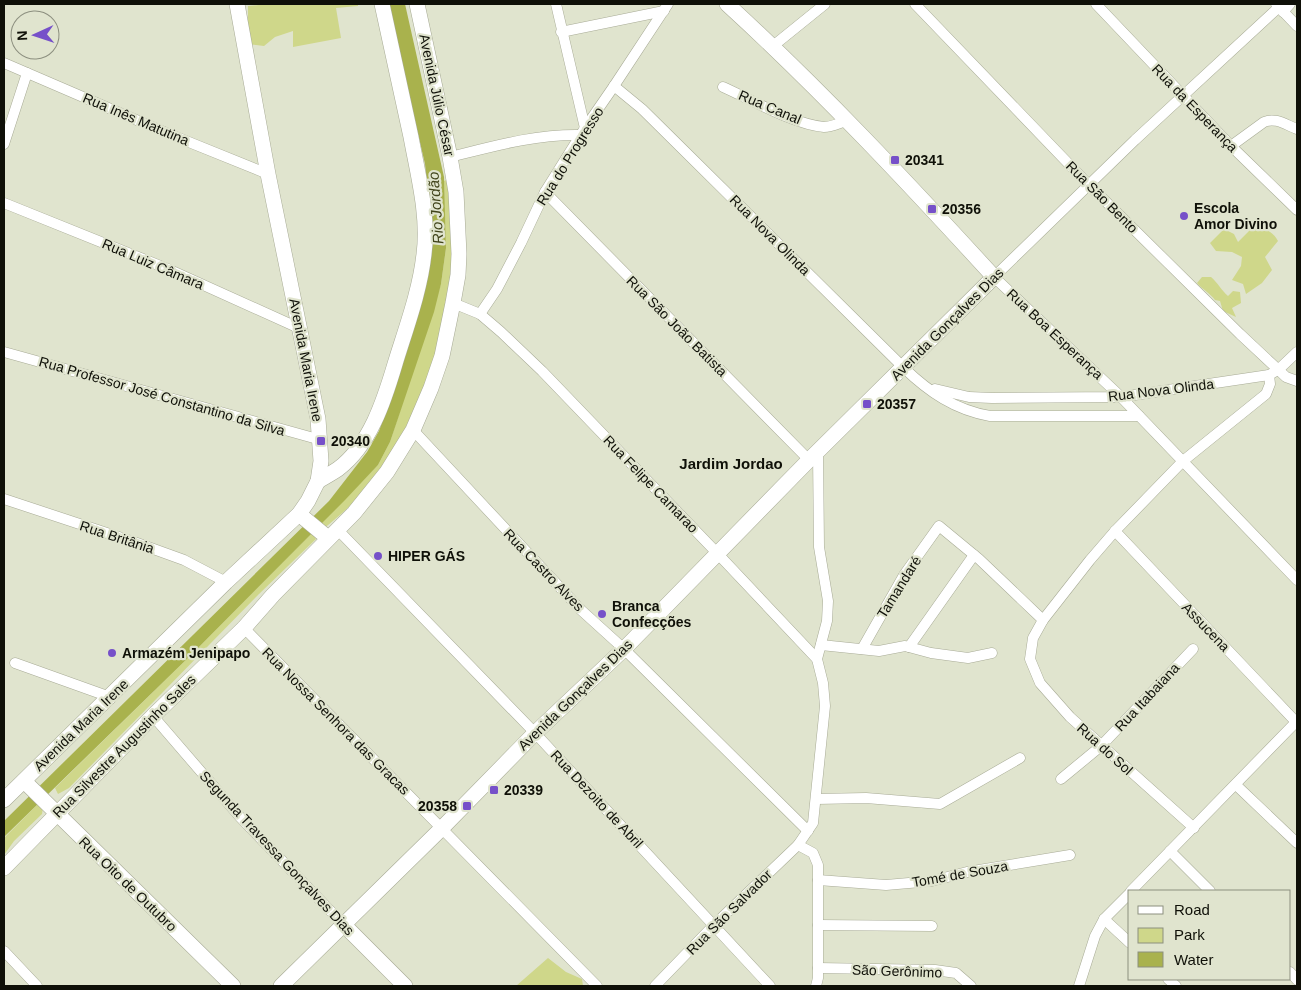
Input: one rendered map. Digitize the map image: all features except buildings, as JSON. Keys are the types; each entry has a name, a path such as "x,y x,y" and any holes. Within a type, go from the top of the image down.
{"street":[{"name":"Avenida Maria Irene","path":"5,797 27,784 110,697 226,582 301,516 318,481 321,460 318,419 301,328 268,174 237,4"},
{"path":"318,481 349,459 361,444 380,411 421,274 424,254 424,220 418,172 382,4"},
{"name":"Avenida Júlio César","path":"330,534 370,494 388,472 413,430 442,356 458,275 459,223 456,192 417,4"},
{"path":"450,157 531,138 583,131 556,4"},
{"name":"Rua Boa Esperança","path":"727,4 773,46 883,157 994,277 1121,397 1297,580"},
{"path":"773,46 825,4"},
{"name":"Rua São Bento","path":"915,4 1089,185 1274,373 1297,381"},
{"name":"Rua da Esperança","path":"1096,4 1182,96 1297,210"},
{"path":"561,32 666,7"},
{"name":"Rua do Progresso","path":"480,314 497,288 521,243 545,192 583,131 666,7"},
{"path":"1282,7 1297,26"},
{"name":"Avenida Gonçalves Dias","path":"281,986 442,828 535,733 624,648 813,456 994,277 1182,96 1282,7"},
{"name":"Rua Inês Matutina","path":"4,63 268,174"},
{"path":"4,144 27,73"},
{"name":"Rua Nova Olinda","path":"614,86 642,109 924,387 951,404 973,413 990,416 1139,416"},
{"name":"Rua Canal","path":"723,87 797,121 824,127 846,120"},
{"path":"1231,146 1264,122 1270,120 1297,129"},
{"name":"Rua São João Batista","path":"545,192 813,456"},
{"name":"Rua Luiz Câmara","path":"4,203 168,269 301,328"},
{"path":"453,303 480,314"},
{"name":"Rua Felipe Camarao","path":"480,314 542,372 817,659"},
{"name":"Rua Professor José Constantino da Silva","path":"4,352 320,440"},
{"path":"908,647 974,555 1023,599 1043,620 1115,531 1183,461 1266,394 1274,373 1297,352"},
{"name":"Rua Nova Olinda","path":"924,387 968,397 1121,397 1274,373"},
{"name":"Rua Castro Alves","path":"413,430 581,610 624,648 803,838 808,850 816,858 818,864 818,968 816,986"},
{"path":"803,838 813,823 816,799 825,706 823,683 817,659 827,621 828,602 819,547 813,456"},
{"name":"Rua Britânia","path":"4,499 184,560 226,582"},
{"path":"301,516 330,534"},
{"name":"Tamandaré","path":"862,649 904,575 939,526 974,555"},
{"name":"Assucena","path":"1115,531 1297,722"},
{"name":"Rua Silvestre Augustinho Sales","path":"4,868 54,811 244,628 330,534"},
{"name":"Rua Dezoito de Abril","path":"330,534 535,733 770,986"},
{"name":"Rua do Sol","path":"1043,620 1033,638 1030,659 1040,683 1070,718 1194,828"},
{"name":"Rua Nossa Senhora das Gracas","path":"244,628 597,986"},
{"path":"821,645 879,651 905,646 931,653 968,658 992,652"},
{"name":"Rua Itabaiana","path":"1061,779 1101,746 1193,649"},
{"path":"15,663 110,697"},
{"name":"Segunda Travessa Gonçalves Dias","path":"153,716 240,817 405,986"},
{"path":"1132,890 1297,722"},
{"path":"816,799 866,798 940,804 1020,758"},
{"name":"Rua Oito de Outubro","path":"27,784 233,986"},
{"path":"1236,785 1297,843"},
{"name":"Rua São Salvador","path":"655,986 803,838"},
{"path":"1170,851 1209,890"},
{"name":"Tomé de Souza","path":"818,880 886,885 932,881 967,872 1070,855"},
{"path":"1079,986 1095,936 1104,919 1128,894"},
{"path":"1104,919 1128,941"},
{"path":"818,925 932,926"},
{"path":"4,951 37,986"},
{"name":"São Gerônimo","path":"818,968 935,970 956,974 971,986"}],"green space":[{"path":"269,4 358,4 358,6 336,8 341,38 293,47 293,31 275,37 264,46 248,44 248,6"},
{"path":"448,179 452,246 450,286 437,351 426,383 413,415 397,445 379,472 360,496 323,529 319,526 378,465 390,442 441,284 446,248 444,181"},
{"path":"1253,227 1268,231 1278,241 1265,257 1272,270 1262,283 1246,294 1243,284 1232,280 1241,266 1242,257 1232,252 1216,251 1210,243 1224,229 1234,234 1238,242"},
{"path":"1202,277 1211,277 1228,296 1233,291 1240,292 1241,303 1232,308 1236,317 1223,311 1220,301 1215,300 1197,283"},
{"path":"312,533 316,539 259,594 69,788 58,794 55,788"},
{"path":"39,803 43,807 42,814 14,841 4,855 4,838"},
{"path":"548,958 566,972 582,979 583,986 516,986"}],"water":[{"name":"Rio Jordão","path":"388,4 405,4 444,177 446,248 441,284 434,312 390,442 378,465 345,500 191,655 4,837 4,821 329,501 367,452 379,431 406,354 426,286 433,239 425,164"}],"place":[{"name":"20341","path":"895,160"},
{"name":"20356","path":"932,209"},
{"name":"Escola Amor Divino","path":"1184,216"},
{"name":"20357","path":"867,404"},
{"name":"20340","path":"321,441"},
{"name":"HIPER GÁS","path":"378,556"},
{"name":"Branca Confecções","path":"602,614"},
{"name":"Armazém Jenipapo","path":"112,653"},
{"name":"20339","path":"494,790"},
{"name":"20358","path":"467,806"}],"district":[{"name":"Jardim Jordao","path":"731,464"}]}
